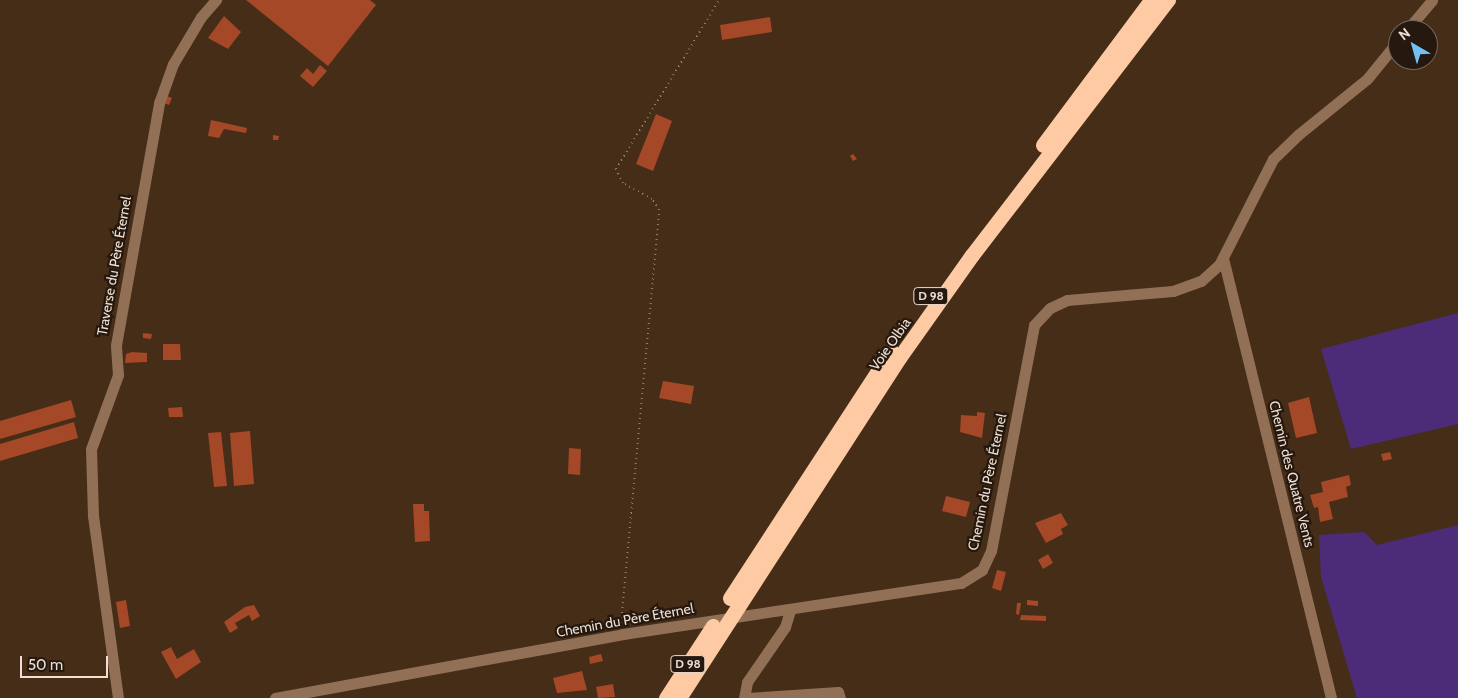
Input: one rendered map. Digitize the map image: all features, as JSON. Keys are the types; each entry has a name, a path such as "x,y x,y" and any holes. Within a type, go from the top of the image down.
{"highway":[{"name":"Voie Olbia","path":"679,698 715,632 727,603 894,347 1151,0"},
{"name":"Voie Olbia","path":"666,698 743,597 899,358 972,255 1168,0"}],"street":[{"name":"Traverse du Père Éternel","path":"118,698 93,516 91,448 118,375 116,344 159,103 173,64 202,17 216,0"},
{"path":"1415,20 1432,0"},
{"name":"Chemin du Père Éternel","path":"276,698 619,635 790,611 961,583 982,570 991,551 1034,325 1050,308 1067,300 1173,291 1201,281 1223,258 1273,160 1299,134 1367,80 1388,54"},
{"name":"Chemin des Quatre Vents","path":"1223,258 1331,698"},
{"path":"790,611 785,627 748,682 746,698 838,692 840,698"}],"path":[{"path":"619,635 659,210 652,199 623,183 616,169 719,0"}],"shaded area":[{"path":"1458,313 1458,424 1351,449 1321,349"},
{"path":"1458,525 1458,698 1357,698 1321,577 1319,535 1364,532 1377,545"}],"building":[{"path":"246,0 370,0 376,5 328,66"},
{"path":"224,16 241,32 228,49 208,38"},
{"path":"770,17 772,32 722,40 720,25"},
{"path":"320,65 327,71 313,87 300,76 307,68 313,74"},
{"path":"167,96 172,98 169,105 164,103"},
{"path":"656,114 672,121 653,171 636,164"},
{"path":"211,120 247,128 246,133 224,129 219,138 208,136"},
{"path":"273,135 279,136 278,140 273,140"},
{"path":"853,154 857,159 853,161 850,156"},
{"path":"143,333 152,334 151,339 143,338"},
{"path":"163,344 180,344 181,360 163,360"},
{"path":"132,352 147,353 147,362 125,363 126,354"},
{"path":"663,381 694,386 691,404 659,398"},
{"path":"1309,397 1317,433 1296,438 1288,403"},
{"path":"71,400 76,417 0,439 0,421"},
{"path":"182,407 183,417 169,417 168,408"},
{"path":"977,412 985,413 982,438 960,432 961,415 977,416"},
{"path":"74,422 78,438 0,461 0,444"},
{"path":"250,431 254,484 234,486 230,433"},
{"path":"221,432 227,486 214,487 208,433"},
{"path":"569,448 581,449 580,475 568,474"},
{"path":"1390,452 1392,459 1383,461 1381,454"},
{"path":"1349,475 1351,485 1346,487 1348,497 1329,502 1333,519 1320,522 1318,507 1314,508 1310,495 1323,492 1321,482"},
{"path":"946,496 970,502 966,517 942,511"},
{"path":"413,504 424,504 424,511 429,511 430,541 415,542"},
{"path":"1061,513 1068,525 1061,529 1063,534 1046,543 1035,523"},
{"path":"1048,554 1053,563 1043,569 1038,560"},
{"path":"997,570 1006,572 1001,591 992,588"},
{"path":"126,600 130,626 120,628 116,602"},
{"path":"1027,600 1038,601 1038,606 1027,605"},
{"path":"1017,603 1021,603 1019,615 1016,614"},
{"path":"254,605 260,616 252,621 249,615 235,623 238,628 230,633 224,622 245,607"},
{"path":"1021,615 1046,616 1046,621 1020,620"},
{"path":"171,647 177,659 194,649 201,662 176,679 161,652"},
{"path":"601,654 603,661 590,664 589,657"},
{"path":"582,671 587,690 557,693 553,678"},
{"path":"613,684 615,697 598,698 596,687"}]}
